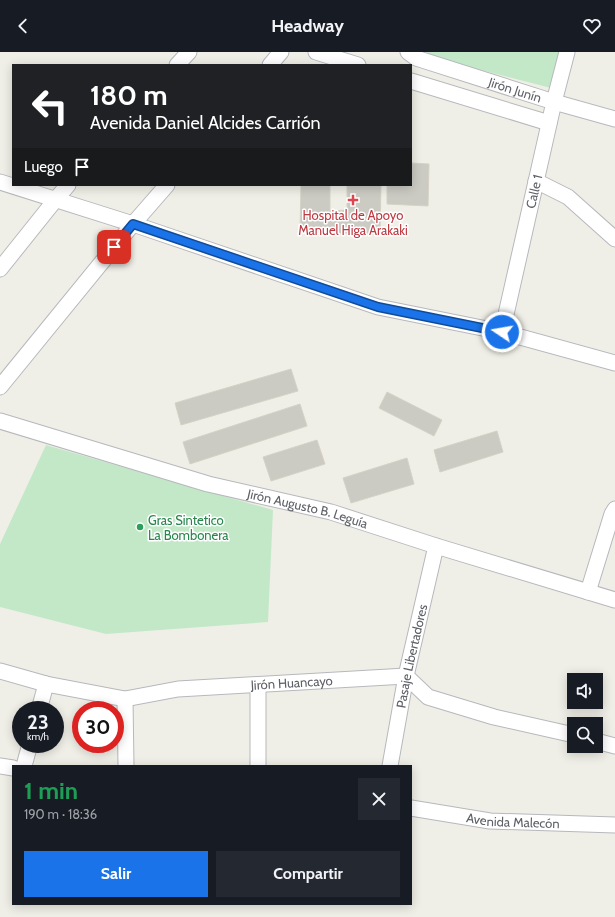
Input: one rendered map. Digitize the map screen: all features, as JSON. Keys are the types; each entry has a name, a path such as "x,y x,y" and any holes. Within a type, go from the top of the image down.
{"street":[{"path":"178,64 189,52"},
{"path":"271,64 281,52"},
{"path":"316,52 355,64"},
{"name":"Calle 1","path":"502,332 549,123 568,52"},
{"name":"Jirón Junín","path":"412,55 554,102 615,119"},
{"name":"Jirón Junín","path":"412,81 549,123"},
{"path":"0,182 12,186"},
{"path":"536,182 568,197 615,239"},
{"path":"13,186 133,224 378,307 502,332 615,363"},
{"path":"0,269 67,186"},
{"path":"0,387 165,186"},
{"name":"Jirón Augusto B. Leguía","path":"0,421 208,484 331,512 436,546 615,600"},
{"path":"588,592 614,512"},
{"name":"Pasaje Libertadores","path":"390,765 406,676 436,546"},
{"name":"Jirón Huancayo","path":"0,671 46,684 126,699 178,689 406,676"},
{"path":"406,676 428,697 494,717 567,733"},
{"path":"41,701 46,684"},
{"path":"258,685 258,765"},
{"path":"126,699 126,765"},
{"path":"603,743 615,746"},
{"path":"24,765 28,753"},
{"path":"0,766 12,768"},
{"name":"Avenida Malecón","path":"412,808 490,821 615,825"}],"green space":[{"path":"427,52 561,52 551,88 430,57"},
{"name":"Gras Sintetico La Bombonera","path":"46,445 273,510 268,622 106,634 0,607 0,544"}],"building":[{"path":"412,163 429,164 428,206 387,204 387,186 412,186"},
{"path":"301,186 330,186 330,211 347,210 347,186 381,186 380,234 300,232"},
{"path":"291,369 298,391 181,425 175,403"},
{"path":"387,392 442,420 434,436 379,408"},
{"path":"300,404 307,426 190,464 183,442"},
{"path":"497,431 503,452 440,472 434,450"},
{"path":"317,440 325,464 271,481 263,457"},
{"path":"407,458 414,484 351,503 343,478"}],"place":[{"name":"Hospital de Apoyo Manuel Higa Arakaki","path":"353,200"},
{"name":"Gras Sintetico La Bombonera","path":"140,527"}],"route":[{"path":"114,247 133,224 378,307 502,332"}]}
